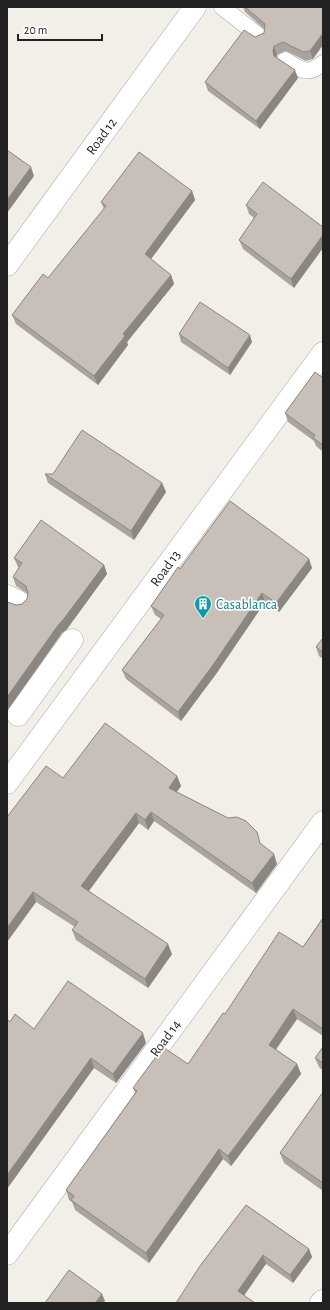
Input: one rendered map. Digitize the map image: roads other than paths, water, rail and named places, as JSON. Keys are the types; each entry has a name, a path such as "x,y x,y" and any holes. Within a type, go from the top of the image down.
{"street":[{"name":"Road 12","path":"7,265 195,7"},
{"name":"Road 13","path":"7,783 323,353"},
{"path":"44,733 16,713 70,638 98,659"},
{"name":"Road 14","path":"7,1254 323,822"}],"lane":[{"path":"222,7 259,36"},
{"path":"285,60 302,71 315,70 323,63"}],"place":[{"name":"Casablanca","path":"203,619"}]}
